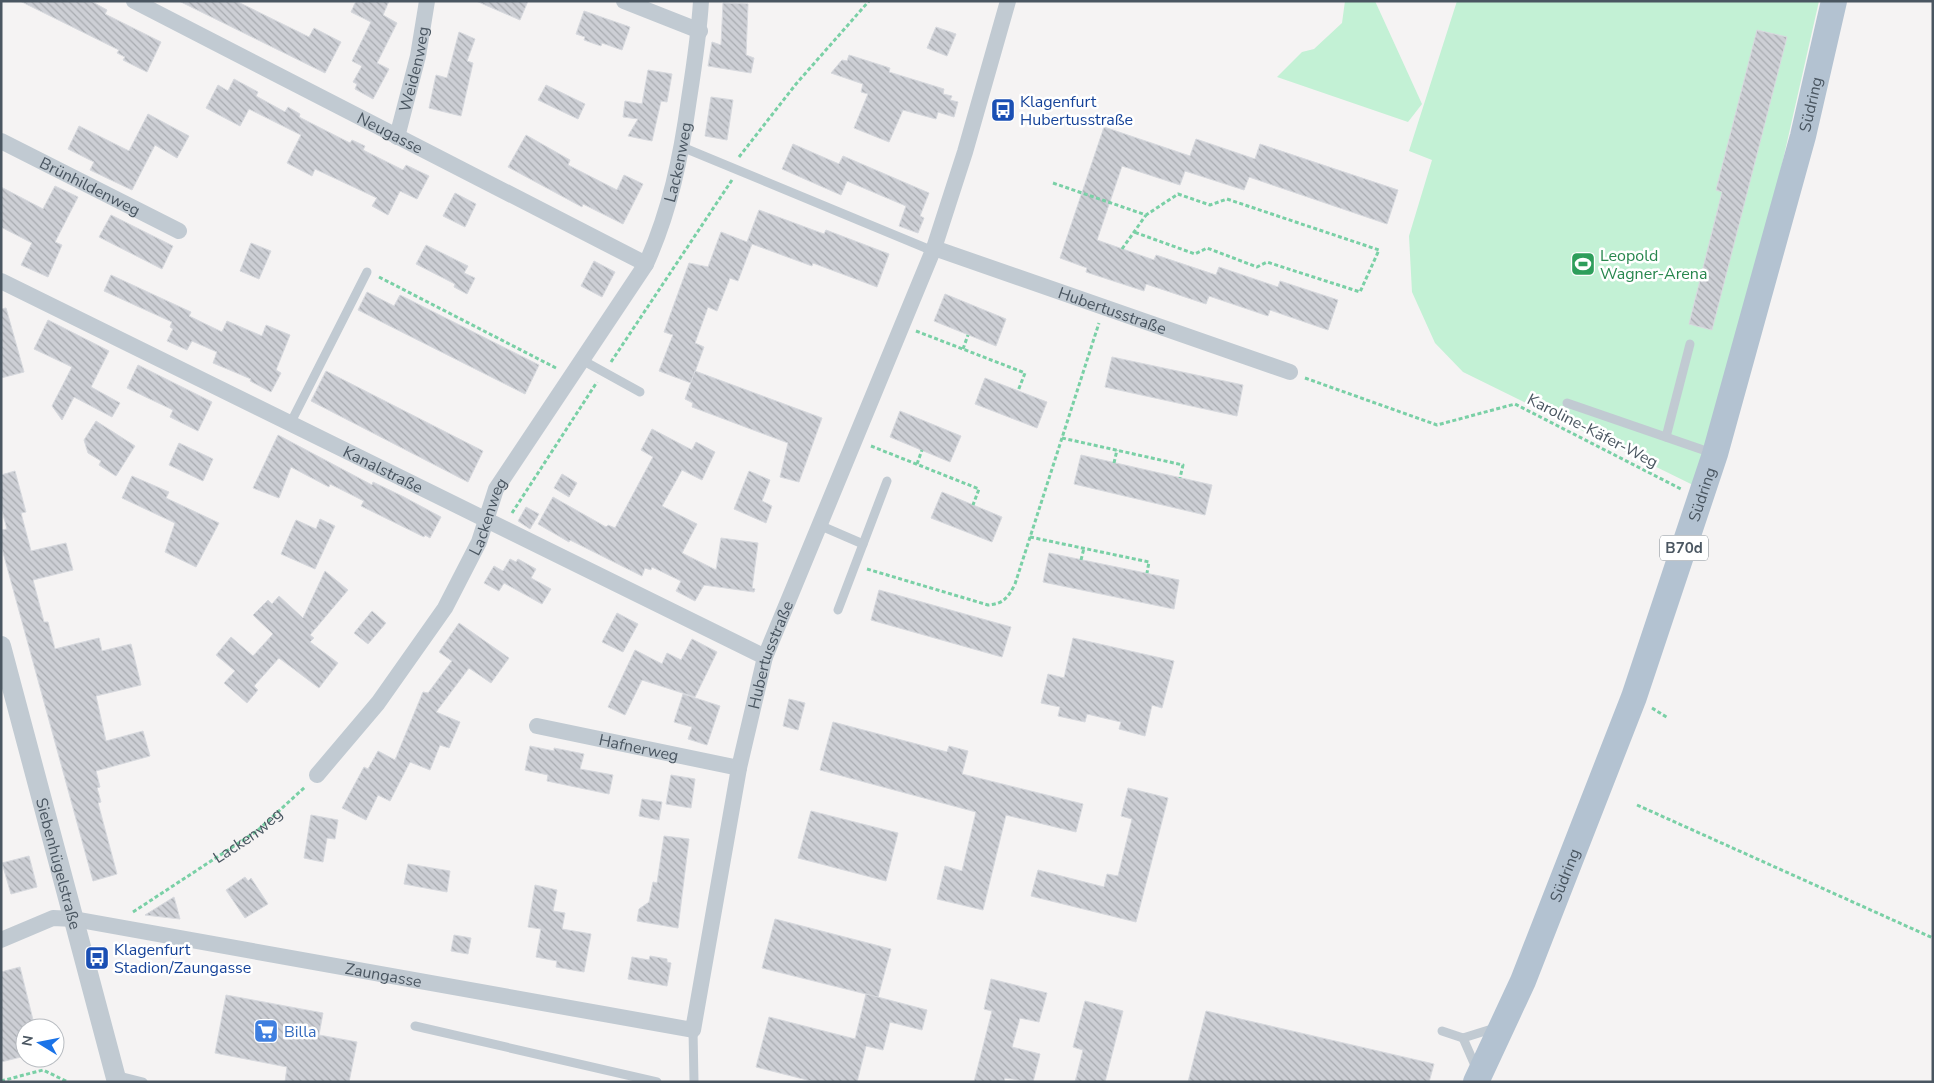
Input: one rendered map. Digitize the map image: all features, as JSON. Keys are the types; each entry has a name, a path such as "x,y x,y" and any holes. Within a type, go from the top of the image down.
{"main road":[{"name":"Südring","path":"1478,1079 1523,981 1634,698 1715,454 1803,136 1834,1"}],"street":[{"name":"Weidenweg","path":"397,137 418,56 427,1"},
{"path":"624,1 700,31"},
{"name":"Lackenweg","path":"317,776 378,704 445,608 479,542 496,489 646,264 661,232 671,199 682,147 700,31 701,1"},
{"name":"Hubertusstraße","path":"694,1030 739,768 766,657 933,249 965,152 1008,1"},
{"name":"Neugasse","path":"142,3 397,137 646,264"},
{"name":"Brünhildenweg","path":"1,141 179,231"},
{"name":"Hubertusstraße","path":"933,249 1290,372"},
{"name":"Kanalstraße","path":"1,281 766,657"},
{"name":"Siebenhügelstraße","path":"1,646 116,1078"},
{"name":"Hafnerweg","path":"537,726 739,768"},
{"name":"Zaungasse","path":"1,940 53,918 74,919 694,1030"}],"lane":[{"name":"Hubertusstraße","path":"682,147 933,249"},
{"path":"290,424 367,272"},
{"path":"1666,437 1690,344"},
{"path":"582,360 640,392"},
{"path":"1567,403 1715,454"},
{"path":"838,610 887,481"},
{"path":"820,525 863,544"},
{"path":"416,1026 658,1082"},
{"path":"1442,1031 1463,1038 1502,1026"},
{"name":"Hubertusstraße","path":"694,1030 694,1082"},
{"path":"1463,1038 1478,1079"},
{"path":"116,1078 143,1082"}],"path":[{"path":"502,528 604,372 692,244 735,169 796,84 869,1"},
{"path":"1053,183 1146,215"},
{"path":"1122,249 1134,232 1146,215 1178,194 1210,206 1227,199 1379,250 1360,292 1268,262 1256,266 1207,248 1195,254 1134,232"},
{"path":"367,272 572,376"},
{"path":"855,565 988,606 998,604 1008,598 1015,584 1104,308"},
{"path":"902,325 1025,373 1018,391"},
{"path":"962,349 968,335"},
{"name":"Karoline-Käfer-Weg","path":"1290,372 1437,425 1515,404 1684,491"},
{"path":"1062,438 1183,464 1180,478"},
{"path":"854,440 979,489 973,505"},
{"path":"917,464 922,450"},
{"path":"1114,463 1117,450"},
{"path":"1030,537 1149,562 1147,573"},
{"path":"1082,560 1084,548"},
{"name":"Lackenweg","path":"112,926 258,831 317,776"},
{"path":"1637,805 1933,938"},
{"path":"1,1081 43,1070 68,1082"}],"green space":[{"path":"1345,1 1375,1 1422,104 1408,122 1277,77 1302,52 1314,49 1342,23"},
{"name":"Leopold Wagner-Arena","path":"1457,1 1819,1 1773,204 1695,486 1463,372 1435,343 1412,292 1409,236 1432,160 1409,151"}],"building":[{"path":"20,1 91,1 107,10 105,14 161,42 147,72 123,60 125,57 117,53 119,50"},
{"path":"179,1 236,1 309,37 314,28 341,42 325,73"},
{"path":"356,1 389,1 383,15 397,23 377,63 389,69 373,99 355,89 357,84 353,82 362,66 352,61 371,22 351,12"},
{"path":"476,1 528,1 520,20"},
{"path":"723,3 748,4 746,55 754,58 751,73 708,66 712,42 721,45"},
{"path":"584,11 630,27 622,50 602,43 601,46 584,40 585,37 576,34"},
{"path":"936,27 956,34 947,56 927,48"},
{"path":"1757,30 1787,37 1712,330 1689,324 1722,192 1716,190"},
{"path":"459,32 475,39 467,61 473,63 461,116 429,108 436,75 447,78"},
{"path":"849,55 890,68 889,72 944,89 943,94 952,96 950,100 958,102 954,117 938,112 936,119 903,110 889,142 854,128 868,94 861,92 863,84 831,73 842,60 847,61"},
{"path":"648,70 672,74 667,102 661,101 652,141 628,136 638,119 623,117 625,101 642,104"},
{"path":"234,79 258,92 256,96 285,112 288,107 300,114 299,117 350,143 352,140 365,146 363,150 403,170 406,165 429,176 417,199 400,191 388,215 372,206 377,198 315,169 312,176 287,163 301,135 249,109 240,126 206,108 218,85 228,91"},
{"path":"546,85 585,104 578,119 538,100"},
{"path":"711,97 733,100 727,140 705,136"},
{"path":"148,114 189,136 177,158 155,145 132,190 90,170 94,162 68,149 79,126 129,151"},
{"path":"1104,127 1190,156 1196,139 1255,159 1260,144 1398,190 1387,224 1249,177 1244,190 1185,171 1180,185 1122,166 1097,240 1154,260 1156,255 1216,275 1219,267 1278,287 1280,281 1338,300 1328,330 1270,310 1268,316 1209,296 1206,304 1146,284 1144,291 1086,272 1087,268 1060,258"},
{"path":"526,135 570,160 568,165 617,190 624,175 643,184 623,224 583,204 582,207 508,167"},
{"path":"793,144 839,164 843,156 929,193 920,216 924,218 918,233 899,226 906,206 847,181 841,195 782,169"},
{"path":"55,186 78,197 55,242 62,245 48,277 21,265 32,243 1,227 1,187 43,209"},
{"path":"455,193 476,204 465,227 443,216"},
{"path":"759,210 824,234 826,230 889,254 877,287 813,263 812,266 752,244 738,281 730,278 717,311 708,307 695,343 704,347 691,383 659,371 673,335 664,332 689,263 708,267 721,232 747,242"},
{"path":"111,215 173,246 162,269 99,237"},
{"path":"251,243 271,251 259,279 240,271"},
{"path":"426,245 468,266 464,273 475,278 467,294 454,287 455,284 416,264"},
{"path":"594,261 615,272 602,297 581,286"},
{"path":"111,275 191,312 189,316 222,332 227,321 262,336 266,325 290,335 276,370 281,373 271,392 250,381 251,379 213,363 217,352 192,341 187,350 167,341 173,329 170,327 172,322 104,291"},
{"path":"367,292 394,306 400,295 539,365 525,394 358,310"},
{"path":"945,294 1006,319 996,346 934,321"},
{"path":"6,308 24,372 1,378 1,309"},
{"path":"48,320 109,351 91,387 120,403 112,417 74,397 62,420 52,406 72,367 34,349"},
{"path":"1112,357 1243,385 1237,416 1105,387"},
{"path":"138,365 212,402 198,431 170,417 173,410 127,388"},
{"path":"326,371 483,451 468,482 311,401"},
{"path":"695,371 822,418 799,482 780,477 788,443 692,407 693,403 685,399"},
{"path":"985,378 1047,402 1037,428 975,404"},
{"path":"900,411 961,436 950,462 890,437"},
{"path":"96,421 135,446 116,476 99,465 101,461 88,453 84,440"},
{"path":"652,429 692,450 696,442 715,452 702,480 682,470 662,506 697,524 682,553 716,570 721,538 758,543 752,588 755,589 754,592 704,585 695,601 676,591 681,581 652,567 651,570 645,568 642,576 570,540 569,542 538,524 553,497 606,527 608,525 615,528 653,457 641,450"},
{"path":"278,435 372,485 373,482 441,517 430,538 425,535 424,537 361,506 364,501 330,484 329,487 291,467 279,498 253,488"},
{"path":"179,443 213,459 203,481 169,465"},
{"path":"1081,455 1212,485 1205,515 1074,484"},
{"path":"15,471 26,512 21,513 31,551 66,543 73,570 33,580 44,622 48,622 55,649 99,638 102,651 131,644 141,685 96,696 106,741 143,731 150,756 96,771 100,787 97,788 101,802 98,803 117,874 93,881 1,545 1,530 7,529 1,507 1,475"},
{"path":"749,471 770,480 762,501 772,506 766,523 734,509"},
{"path":"562,474 577,483 569,497 554,488"},
{"path":"132,476 169,492 166,498 219,523 196,567 165,552 175,523 122,498"},
{"path":"942,492 1002,517 992,542 931,518"},
{"path":"526,507 539,514 530,529 518,521"},
{"path":"320,519 335,526 315,569 281,554 296,520 316,529"},
{"path":"1049,553 1179,580 1174,609 1043,582"},
{"path":"510,559 516,562 518,559 536,569 531,578 551,589 542,604 504,583 499,591 484,583 494,566 503,571"},
{"path":"325,571 348,590 310,635 314,638 310,642 338,663 319,688 279,658 254,686 258,690 247,703 224,683 235,671 216,655 231,637 253,656 273,634 253,615 268,600 272,604 279,596 303,618"},
{"path":"879,590 1011,627 1002,657 871,620"},
{"path":"372,611 386,623 368,644 354,633"},
{"path":"617,613 638,624 623,652 602,642"},
{"path":"459,623 509,658 491,683 469,668 436,712 460,722 449,748 440,745 430,770 410,762 390,801 378,795 366,820 342,808 364,767 368,769 378,751 395,760 423,692 428,693 452,661 439,652"},
{"path":"1073,638 1174,661 1162,708 1152,705 1145,736 1119,729 1121,722 1087,714 1085,722 1058,716 1060,707 1041,703 1048,674 1064,678"},
{"path":"692,639 717,652 695,697 642,680 625,715 608,707 635,650 662,664 667,653 681,660"},
{"path":"683,694 720,706 707,745 688,739 692,727 674,722"},
{"path":"789,699 805,703 798,730 783,726"},
{"path":"833,722 947,752 949,746 968,751 962,774 1083,804 1076,832 1006,815 983,910 937,899 945,866 962,871 976,812 820,770"},
{"path":"530,746 554,751 554,748 584,754 580,769 613,775 609,794 547,781 548,775 525,770"},
{"path":"671,775 695,779 691,808 666,804"},
{"path":"1128,788 1168,798 1136,922 1031,896 1038,870 1104,887 1107,874 1118,876 1132,819 1121,816"},
{"path":"642,799 662,802 659,820 639,816"},
{"path":"811,811 898,833 886,881 798,858"},
{"path":"311,815 338,820 335,839 327,838 323,862 304,858"},
{"path":"664,836 689,839 678,928 637,921 639,909 649,902 653,882 657,883"},
{"path":"29,856 37,887 11,894 2,863"},
{"path":"408,864 450,871 447,892 404,884"},
{"path":"245,877 248,881 251,878 268,904 245,918 226,890"},
{"path":"535,885 557,890 553,911 565,913 562,929 591,934 584,972 556,967 557,961 536,957 541,929 528,927"},
{"path":"174,897 180,919 145,915"},
{"path":"775,919 891,949 878,997 762,968"},
{"path":"454,935 471,938 468,954 451,951"},
{"path":"650,956 667,959 667,962 671,963 667,986 628,979 632,957 649,960"},
{"path":"20,967 33,1018 15,1018 15,1058 1,1062 1,972"},
{"path":"991,979 1047,993 1039,1022 1020,1018 1012,1047 1040,1054 1033,1082 1005,1078 1004,1082 974,1082 992,1011 984,1009"},
{"path":"866,994 927,1010 922,1030 890,1022 883,1050 866,1046 857,1082 815,1082 756,1067 769,1017 855,1039"},
{"path":"226,995 323,1013 319,1035 357,1042 349,1082 285,1082 287,1067 215,1053"},
{"path":"1085,1001 1123,1011 1105,1082 1075,1082 1083,1050 1073,1047"},
{"path":"1206,1011 1434,1064 1429,1082 1188,1082"}],"place":[{"name":"Klagenfurt Hubertusstraße","path":"1003,110"},
{"name":"Leopold Wagner-Arena","path":"1583,264"},
{"name":"Klagenfurt Stadion/Zaungasse","path":"97,958"},
{"name":"Billa","path":"266,1031"}]}
